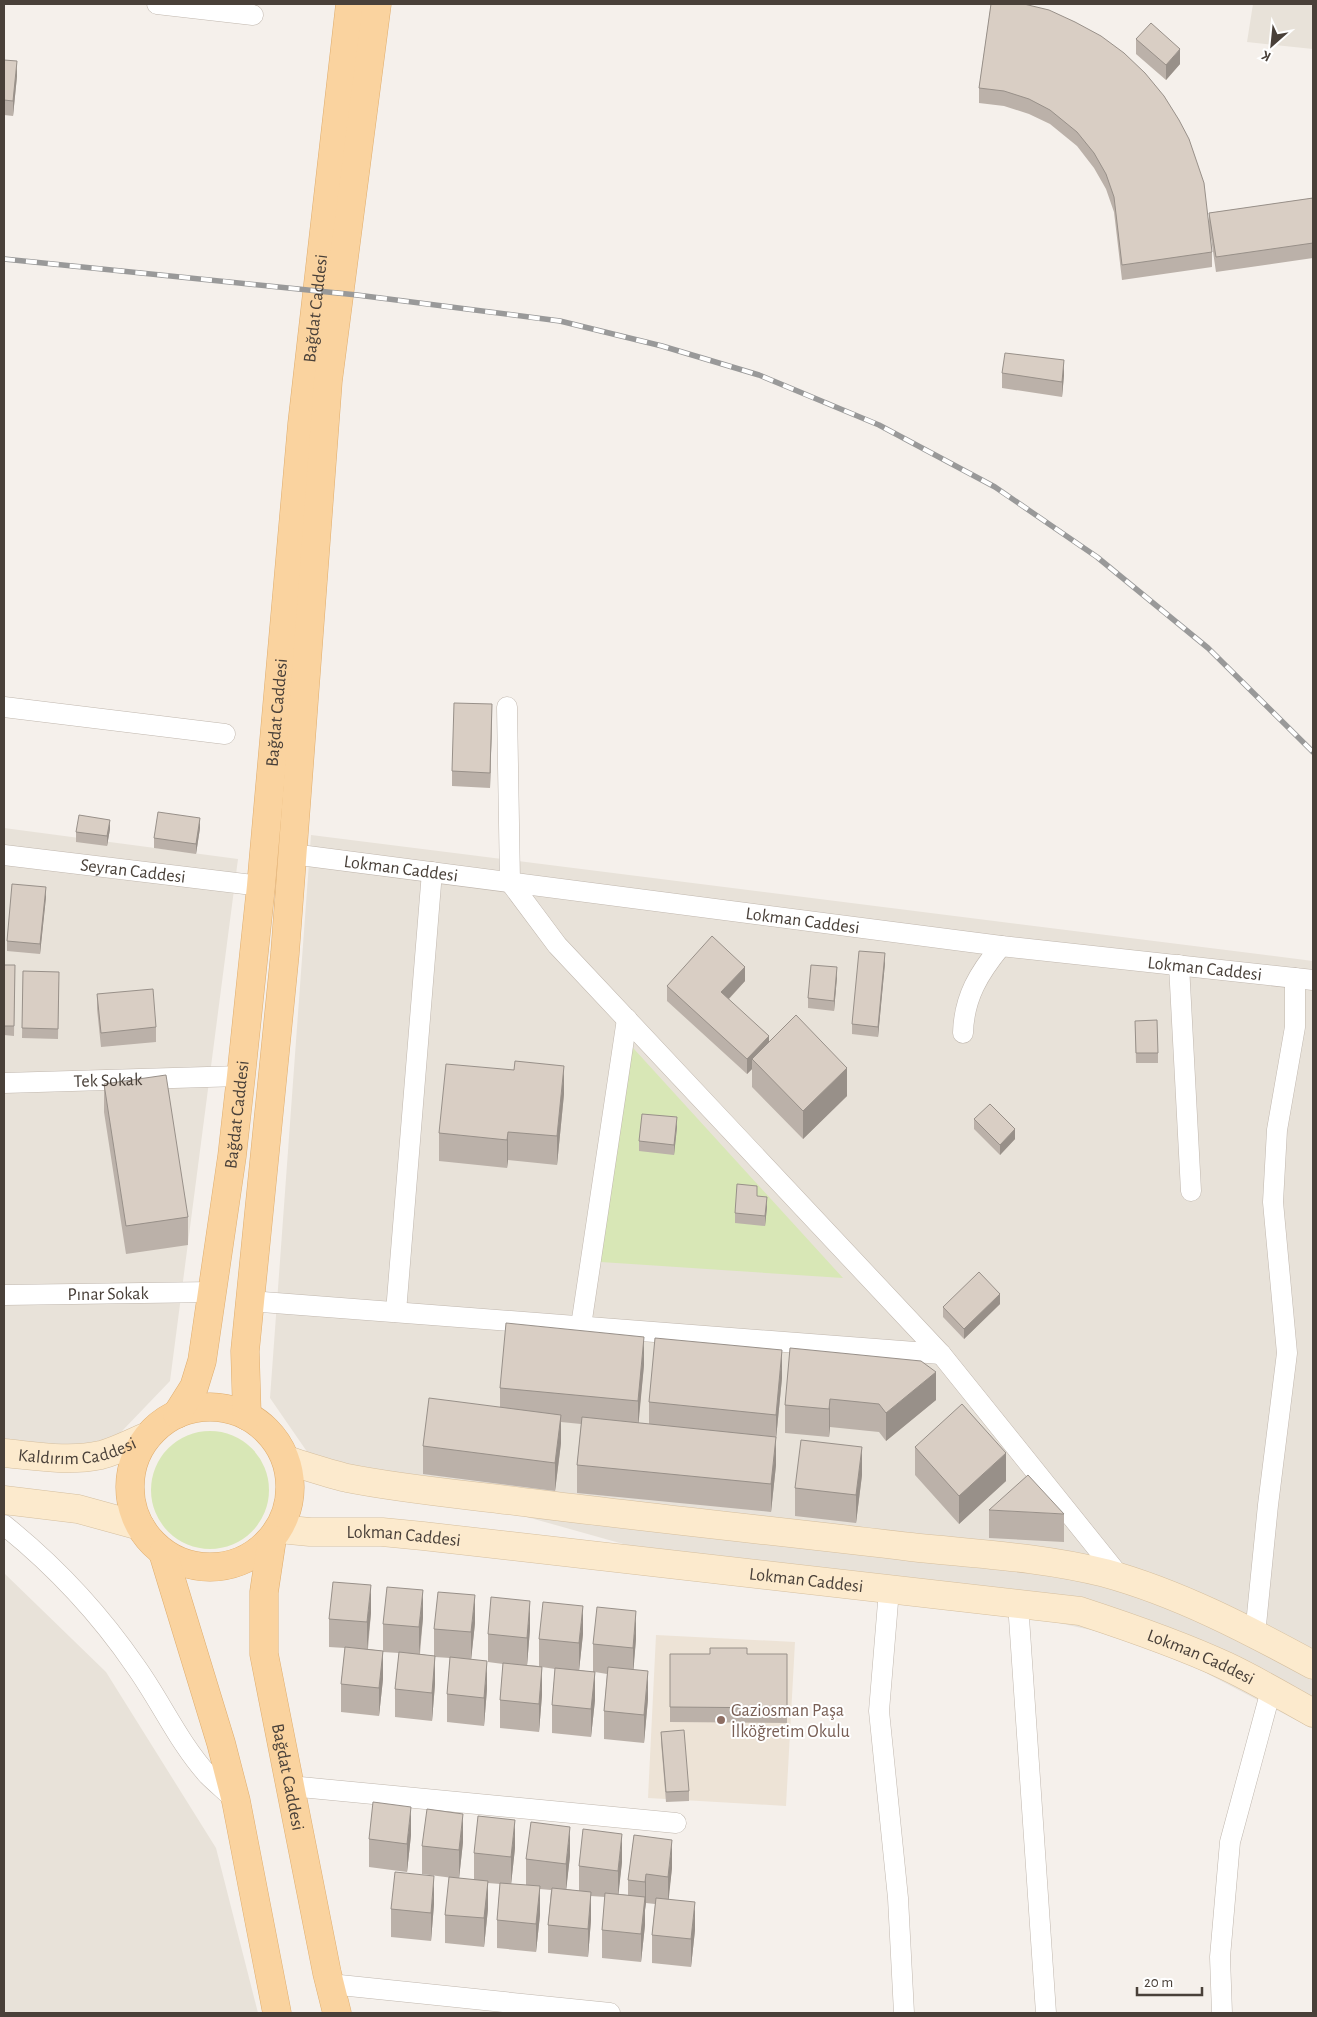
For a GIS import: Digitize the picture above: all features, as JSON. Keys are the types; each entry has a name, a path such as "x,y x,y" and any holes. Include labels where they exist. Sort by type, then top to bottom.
{"main road":[{"name":"Bağdat Caddesi","path":"177,1414 194,1387 202,1361 232,1156 261,886 302,424 350,4"},
{"name":"Bağdat Caddesi","path":"247,1416 245,1351 285,953 328,381 377,4"},
{"path":"200,1408 236,1412 247,1416 257,1422 274,1439 286,1460 289,1472 290,1495 288,1507 275,1534 264,1548 243,1561 220,1567 208,1568 185,1563 164,1553 154,1545 140,1526 132,1503 130,1480 136,1456 148,1436 157,1427 177,1414 200,1408"},
{"name":"Bağdat Caddesi","path":"275,1534 264,1592 264,1654 337,2013"},
{"path":"164,1553 216,1724 236,1801 277,2013"}],"street":[{"path":"157,4 253,15"},
{"path":"4,707 225,734"},
{"path":"507,707 510,882 557,945 941,1354 1121,1578"},
{"name":"Lokman Caddesi","path":"292,854 1001,946 1304,979"},
{"name":"Seyran Caddesi","path":"4,855 261,886"},
{"path":"396,1312 432,872"},
{"path":"963,1033 965,1007 974,983 1001,946"},
{"path":"1179,965 1191,1191"},
{"path":"1255,1635 1268,1506 1287,1353 1273,1202 1277,1130 1304,979"},
{"path":"581,1326 627,1019"},
{"name":"Tek Sokak","path":"4,1083 241,1076"},
{"name":"Pınar Sokak","path":"4,1294 212,1292"},
{"path":"249,1301 941,1354"},
{"name":"Kaldırım Caddesi","path":"4,1453 66,1458 87,1457 104,1454 148,1436"},
{"path":"286,1460 329,1473 372,1482 674,1520 1030,1558 1068,1565 1121,1578 1175,1597 1209,1611 1313,1665"},
{"path":"4,1500 78,1509 140,1526"},
{"path":"4,1525 60,1574 90,1606 137,1668 183,1740 208,1774 236,1801"},
{"name":"Lokman Caddesi","path":"275,1534 382,1532 1080,1611 1132,1628 1209,1659 1313,1713"},
{"path":"889,1590 880,1711 898,1898 904,2013"},
{"path":"1018,1603 1046,2013"},
{"path":"1222,2013 1220,1957 1230,1842 1271,1690"},
{"path":"290,1786 676,1823"},
{"path":"330,1984 610,2013"}],"shaded area":[{"path":"1253,4 1313,4 1313,49 1247,42"},
{"path":"4,828 238,859 170,1381 100,1454 4,1446"},
{"path":"311,835 1313,961 1313,1729 1187,1663 1128,1640 1054,1622 730,1574 310,1456 270,1398"},
{"path":"4,1573 106,1672 216,1848 258,2013 4,2013"},
{"name":"Gaziosman Paşa İlköğretim Okulu","path":"656,1635 795,1642 786,1806 648,1798"}],"green space":[{"path":"624,1038 843,1278 601,1262"},
{"path":"210,1431 233,1435 252,1448 265,1467 269,1490 265,1513 252,1532 233,1545 210,1549 187,1545 168,1532 155,1513 151,1490 155,1467 168,1448 187,1435"}],"building":[{"path":"991,4 1024,4 1049,10 1101,36 1124,53 1145,73 1164,96 1189,139 1204,183 1212,252 1122,265 1114,197 1106,174 1094,153 1077,132 1050,110 1029,99 1004,91 979,88"},
{"path":"1151,23 1180,49 1166,65 1136,39"},
{"path":"4,60 17,61 13,101 4,100"},
{"path":"1313,198 1313,243 1216,257 1209,213"},
{"path":"1005,353 1064,360 1062,382 1002,373"},
{"path":"454,703 492,704 490,773 452,771"},
{"path":"158,812 200,818 196,844 154,838"},
{"path":"79,815 110,820 107,836 76,832"},
{"path":"12,884 46,887 40,944 7,941"},
{"path":"712,936 745,967 721,992 769,1036 747,1059 667,986"},
{"path":"859,951 885,953 878,1027 852,1024"},
{"path":"4,965 15,965 14,1026 4,1026"},
{"path":"811,965 837,967 834,1001 808,998"},
{"path":"23,971 59,972 58,1029 22,1028"},
{"path":"153,989 156,1027 101,1033 97,994"},
{"path":"796,1015 847,1068 803,1111 752,1059"},
{"path":"1157,1020 1158,1053 1136,1053 1135,1021"},
{"path":"515,1061 564,1066 557,1136 508,1132 507,1140 439,1133 446,1064 514,1070"},
{"path":"166,1075 188,1217 126,1226 104,1084"},
{"path":"990,1104 1015,1129 1000,1145 974,1119"},
{"path":"642,1114 677,1117 674,1145 639,1141"},
{"path":"737,1184 757,1186 757,1196 767,1197 765,1216 735,1213"},
{"path":"979,1272 1000,1294 964,1329 943,1307"},
{"path":"506,1323 644,1337 638,1401 500,1388"},
{"path":"655,1338 782,1350 776,1415 649,1402"},
{"path":"790,1348 921,1361 936,1372 886,1413 879,1404 830,1399 829,1409 785,1405"},
{"path":"429,1398 561,1415 555,1463 423,1446"},
{"path":"962,1404 1006,1453 959,1496 915,1447"},
{"path":"582,1417 776,1437 771,1484 577,1465"},
{"path":"801,1440 862,1447 856,1495 795,1488"},
{"path":"1028,1475 1064,1514 989,1510"},
{"path":"333,1582 371,1585 367,1622 329,1619"},
{"path":"387,1587 423,1590 419,1627 383,1624"},
{"path":"438,1592 475,1595 471,1632 434,1629"},
{"path":"491,1597 530,1601 527,1638 488,1634"},
{"path":"543,1602 583,1606 579,1643 539,1639"},
{"path":"597,1607 636,1611 633,1648 593,1644"},
{"path":"345,1647 383,1651 379,1688 341,1684"},
{"path":"710,1648 747,1648 747,1654 787,1654 787,1708 670,1707 670,1654 710,1654"},
{"path":"399,1652 435,1656 432,1693 395,1689"},
{"path":"450,1657 487,1661 484,1698 447,1694"},
{"path":"503,1663 542,1667 539,1704 500,1700"},
{"path":"608,1667 648,1671 644,1715 604,1711"},
{"path":"555,1668 595,1672 591,1709 552,1705"},
{"path":"684,1730 689,1791 666,1792 661,1732"},
{"path":"373,1802 411,1807 407,1844 369,1839"},
{"path":"427,1809 463,1814 459,1850 422,1846"},
{"path":"478,1816 515,1820 511,1857 474,1853"},
{"path":"531,1822 570,1827 566,1864 526,1859"},
{"path":"583,1829 622,1834 618,1871 579,1866"},
{"path":"634,1835 672,1840 668,1877 646,1874 645,1882 628,1880"},
{"path":"395,1872 434,1876 431,1913 391,1909"},
{"path":"449,1877 488,1881 484,1918 445,1915"},
{"path":"500,1883 540,1886 536,1924 497,1920"},
{"path":"552,1888 591,1892 588,1929 548,1925"},
{"path":"605,1893 645,1897 641,1934 602,1930"},
{"path":"656,1898 695,1902 691,1939 652,1935"}],"railway":[{"path":"4,259 357,295 560,321 662,346 759,375 879,425 995,487 1097,557 1208,648 1313,752"}],"place":[{"name":"Gaziosman Paşa İlköğretim Okulu","path":"721,1720"}]}
